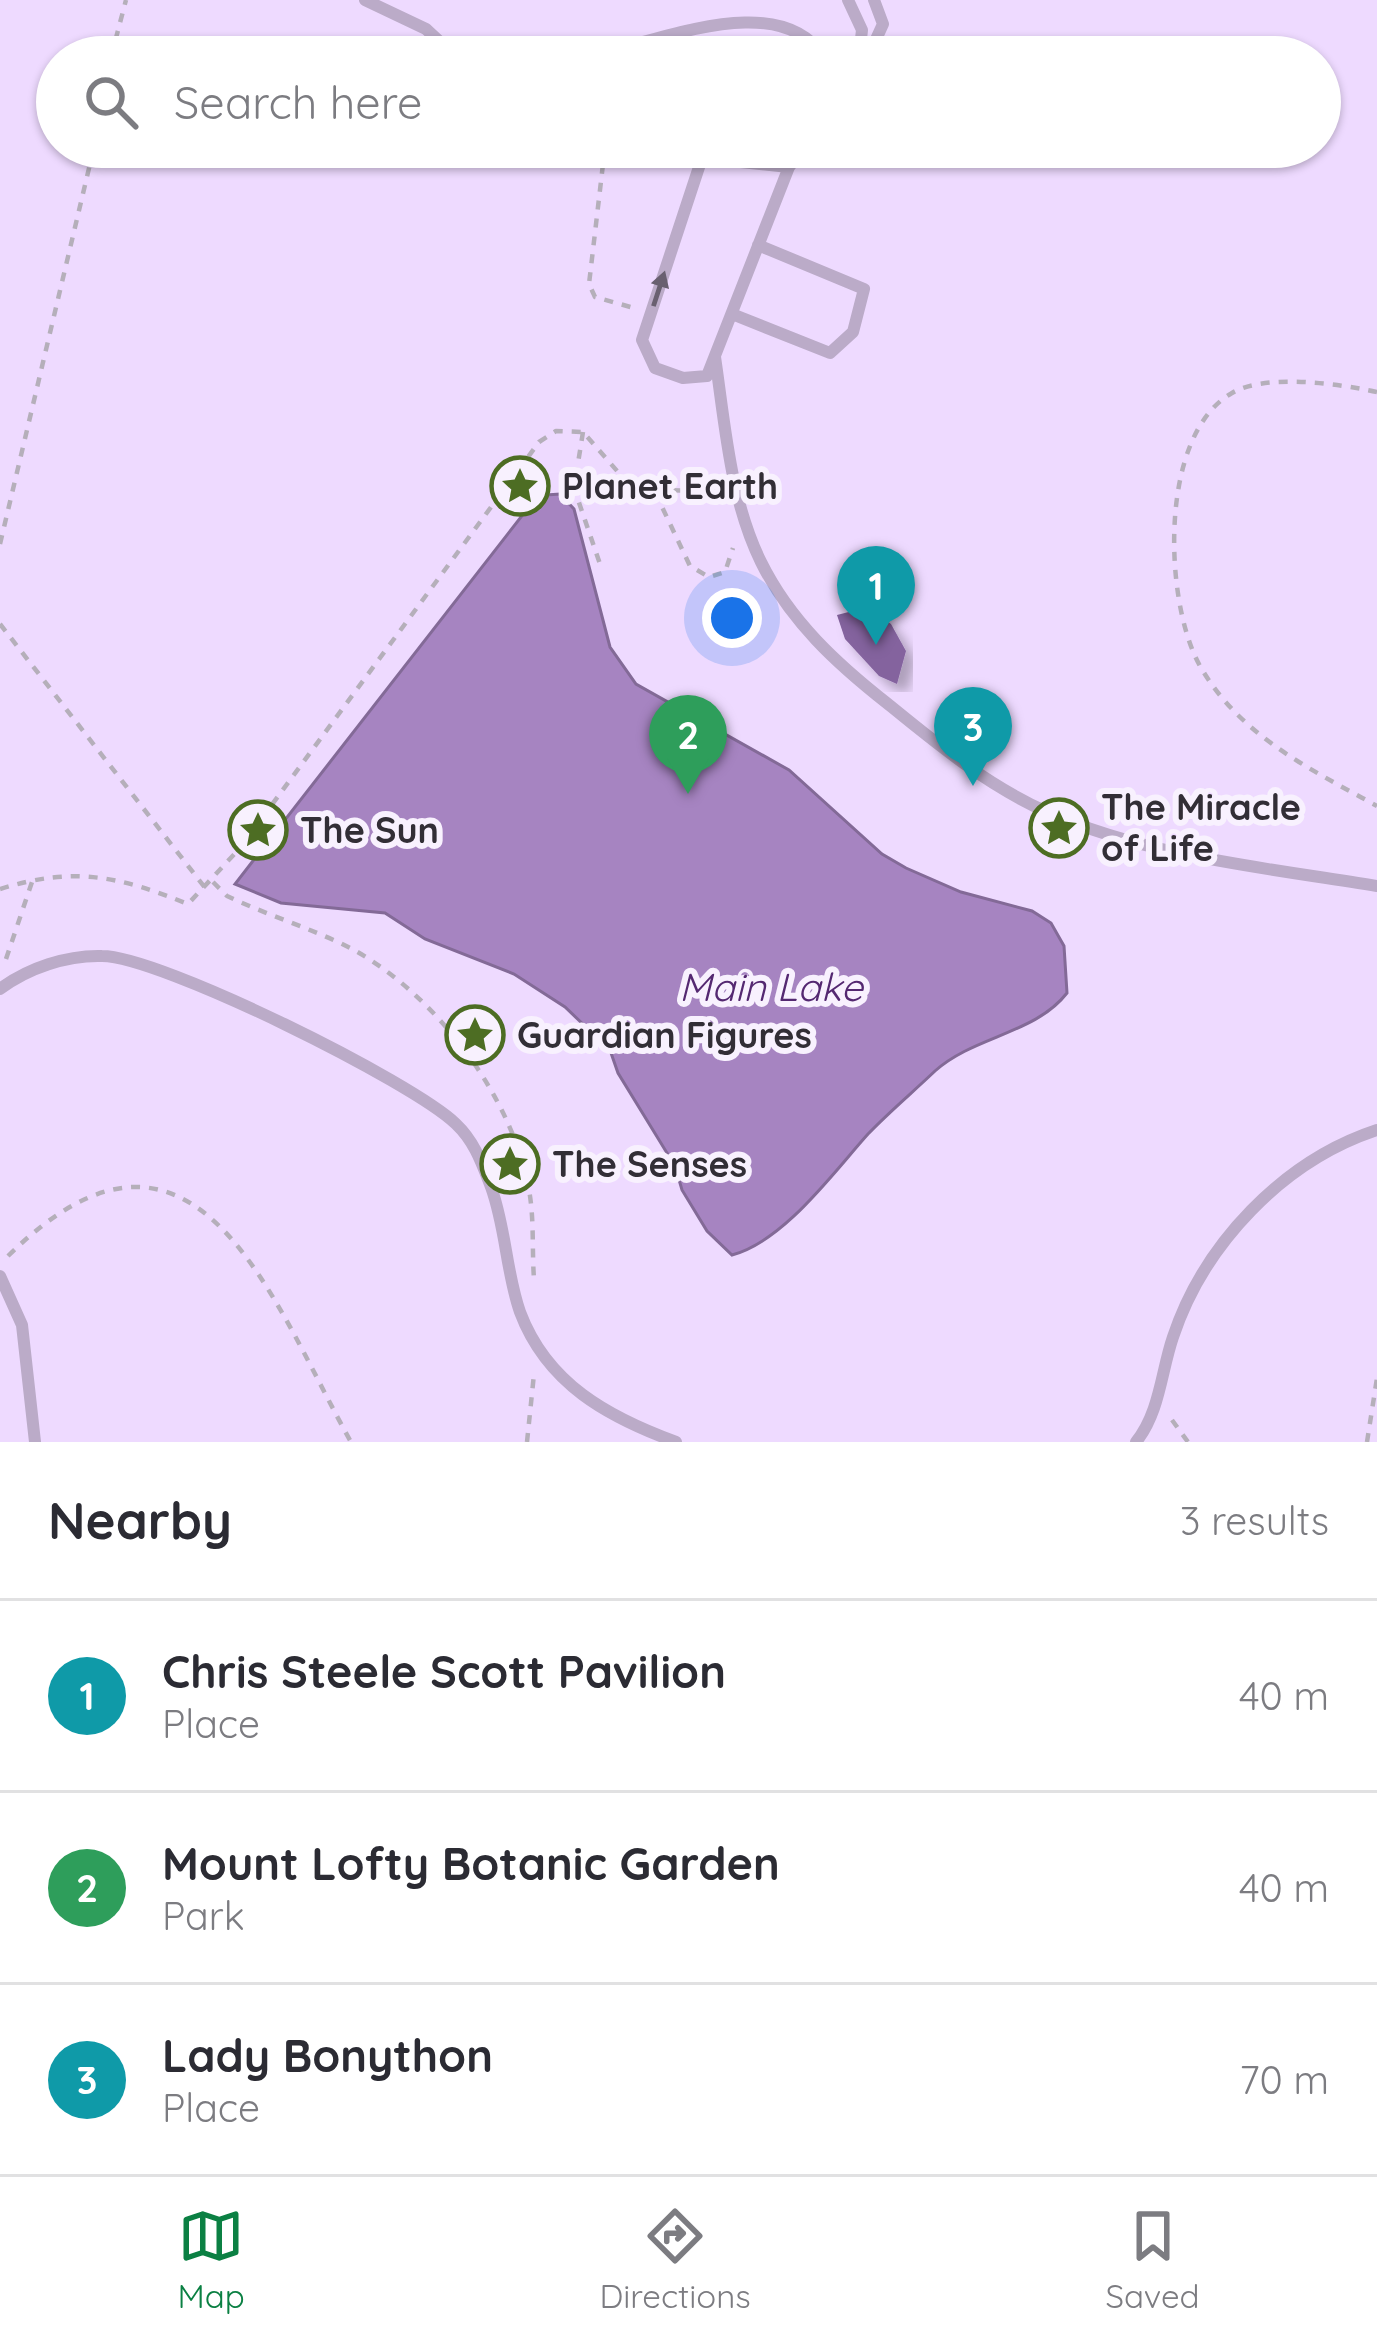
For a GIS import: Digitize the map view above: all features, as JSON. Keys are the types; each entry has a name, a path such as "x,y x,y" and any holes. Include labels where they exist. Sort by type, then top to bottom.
{"lane":[{"path":"365,0 434,36"},
{"path":"848,0 862,36"},
{"path":"874,0 883,24 876,36"},
{"path":"658,36 704,19 755,11 799,25 808,36"},
{"path":"698,168 642,340 655,368 683,378 707,376 789,168"},
{"path":"732,314 830,353 853,332 864,289 758,245"},
{"path":"715,357 737,488 762,563 831,659 956,758 1048,812 1165,849 1377,886"},
{"path":"0,989 17,976 62,960 106,956 164,972 321,1040 440,1112 477,1150 498,1208 520,1310 537,1346 588,1403 676,1442"},
{"path":"1136,1442 1157,1401 1165,1359 1188,1295 1224,1240 1288,1180 1377,1130"},
{"path":"0,1276 22,1325 35,1442"}],"path":[{"path":"117,36 126,0"},
{"path":"0,544 89,168"},
{"path":"603,168 589,284 595,297 652,311"},
{"path":"1377,392 1291,381 1232,393 1200,428 1174,517 1174,587 1200,666 1268,746 1377,806"},
{"path":"0,889 33,879 118,876 188,904 213,882 539,442 556,430 583,432 625,480 655,490 737,488"},
{"path":"583,432 574,488 601,568"},
{"path":"655,490 690,566 709,577 725,572 734,537"},
{"path":"0,623 206,889"},
{"path":"0,968 33,879"},
{"path":"213,882 227,896 353,950 403,982 463,1042 502,1117 530,1193 534,1280"},
{"path":"0,1264 66,1207 145,1185 178,1192 207,1213 250,1262 351,1442"},
{"path":"527,1442 537,1346"},
{"path":"1367,1442 1377,1378"}],"shaded area":[{"path":"0,0 1377,0 1377,1442 0,1442"}],"water":[{"name":"Main Lake","path":"560,494 574,509 610,647 636,684 789,770 882,854 961,892 1032,911 1051,923 1064,946 1067,993 1054,1007 935,1071 868,1134 789,1221 732,1255 707,1231 682,1190 675,1166 618,1073 610,1050 565,1007 514,974 425,939 385,913 281,903 235,884 528,508 546,495"}],"building":[{"path":"868,607 891,624 906,651 897,684 879,676 845,639 837,615"}],"place":[{"name":"Planet Earth","path":"520,486"},
{"name":"Chris Steele Scott Pavilion","path":"876,645"},
{"name":"Lady Bonython","path":"973,786"},
{"name":"Mount Lofty Botanic Garden","path":"688,794"},
{"name":"The Miracle of Life","path":"1059,828"},
{"name":"The Sun","path":"258,830"},
{"name":"Guardian Figures","path":"475,1035"},
{"name":"The Senses","path":"510,1164"}]}
